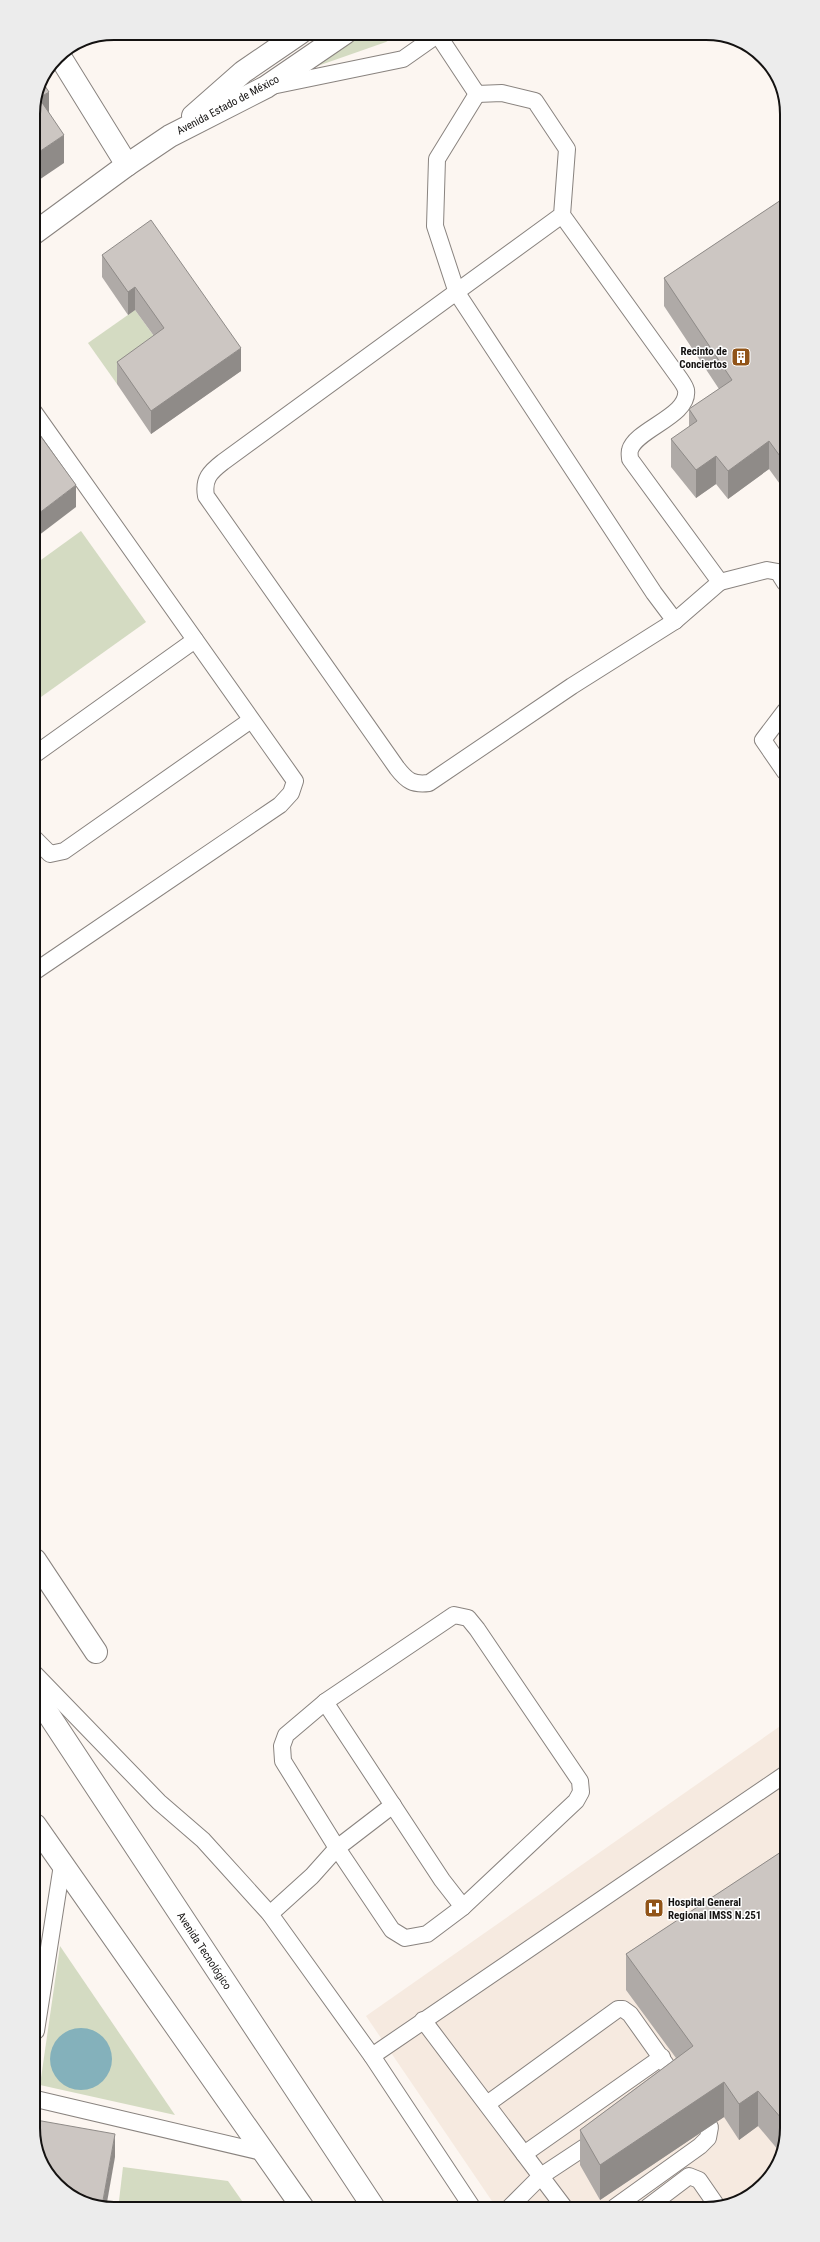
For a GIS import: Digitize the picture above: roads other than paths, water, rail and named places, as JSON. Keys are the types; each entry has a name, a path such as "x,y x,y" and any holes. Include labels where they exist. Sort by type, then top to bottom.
{"main road":[{"name":"Avenida Estado de México","path":"170,136 243,72 290,40"},
{"name":"Avenida Estado de México","path":"40,229 127,165 170,136 266,87 335,40"},
{"path":"63,61 127,165"},
{"path":"40,1568 96,1652"},
{"name":"Avenida Tecnológico","path":"40,1702 370,2202"},
{"path":"40,1832 299,2202"}],"lane":[{"path":"266,87 403,59 430,40"},
{"path":"443,40 477,94"},
{"path":"477,94 502,93 535,102 567,149 562,215 680,378 686,390 685,399 674,413 634,443 630,450 630,459 720,582"},
{"path":"477,94 437,159 435,226 457,293 654,594 675,621"},
{"path":"562,215 209,473 204,486 206,496 406,781 417,785 429,783 572,686 675,621 720,582 767,570 778,572 780,575"},
{"path":"40,420 295,782 288,797 280,805 40,968"},
{"path":"40,751 195,640"},
{"path":"780,718 763,740 780,765"},
{"path":"40,844 50,854 64,851 251,720"},
{"path":"454,1616 468,1618 580,1781 581,1792 570,1807 463,1907 427,1934 405,1938 392,1930 337,1848 283,1761 282,1746 286,1735 325,1702 454,1616"},
{"path":"40,1679 159,1802 203,1840 270,1914 372,2056 469,2202"},
{"path":"325,1702 442,1880 463,1907"},
{"path":"372,2056 780,1777"},
{"path":"270,1914 312,1876 337,1848 393,1805"},
{"path":"40,2005 62,1865"},
{"path":"487,2104 618,2009 623,2009 630,2014 662,2057 674,2086"},
{"path":"424,2020 560,2202"},
{"path":"524,2154 662,2057"},
{"path":"40,2100 266,2153"},
{"path":"622,2202 700,2146 708,2138 710,2127"},
{"path":"515,2202 541,2176 611,2130"},
{"path":"653,2202 689,2176 699,2180 714,2201"}],"water":[{"path":"81,2028 93,2030 103,2037 110,2047 112,2059 110,2071 103,2081 93,2088 81,2090 69,2088 59,2081 52,2071 50,2059 52,2047 59,2037 69,2030"}],"place":[{"name":"Recinto de Conciertos","path":"741,357"},
{"name":"Hospital General Regional IMSS N.251","path":"654,1908"}]}
